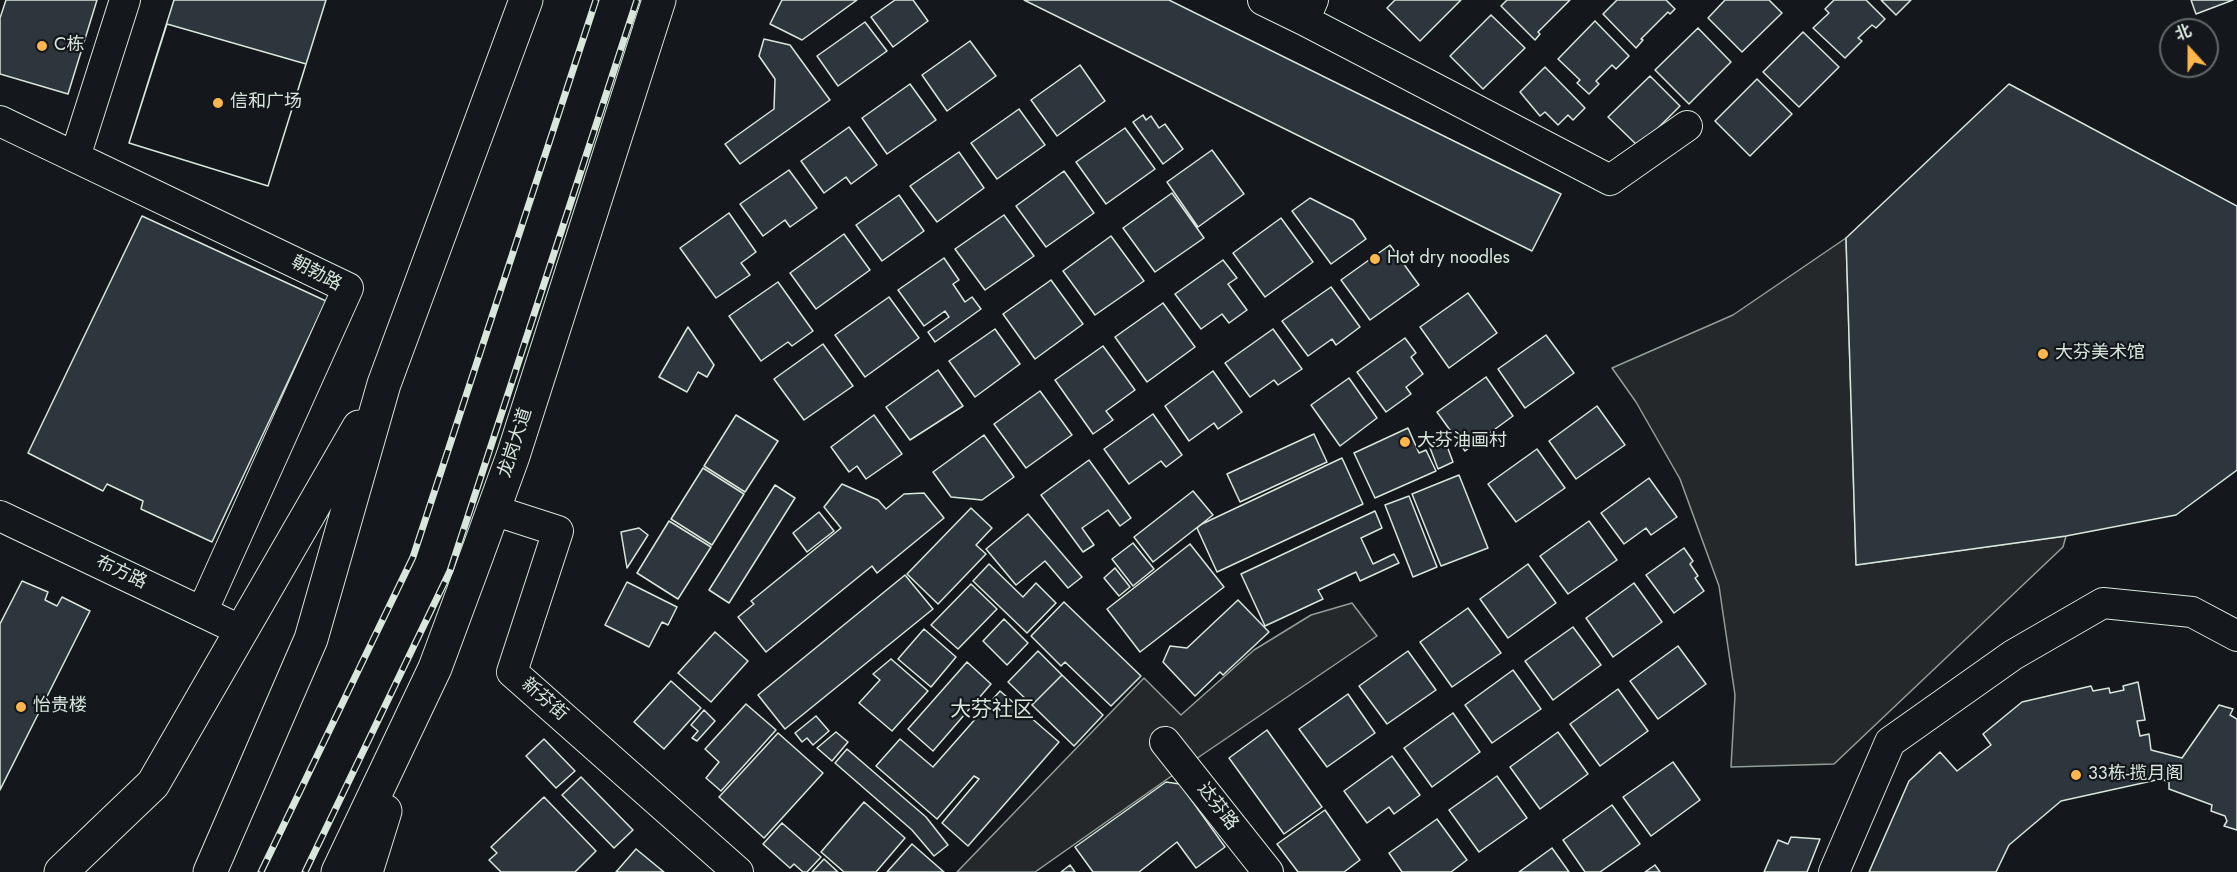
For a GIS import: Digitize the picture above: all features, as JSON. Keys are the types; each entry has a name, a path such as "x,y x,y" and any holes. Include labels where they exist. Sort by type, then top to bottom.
{"highway":[{"path":"210,872 311,639 384,384 525,0"},
{"name":"龙岗大道","path":"338,872 435,668 513,456 659,0"},
{"path":"61,872 153,784 384,384"},
{"path":"366,872 420,699"}],"street":[{"path":"75,157 124,0"},
{"path":"1263,0 1309,10 1610,180 1687,126"},
{"name":"朝勃路","path":"0,121 348,288 202,612"},
{"name":"新芬街","path":"493,510 558,531 512,672 738,872"},
{"name":"布方路","path":"0,516 242,631"},
{"path":"1834,872 1890,742 2023,649 2103,603 2192,612 2237,636"},
{"name":"达芬路","path":"1165,742 1268,872"}],"shaded area":[{"path":"1846,238 1856,565 2066,536 2063,547 1834,764 1731,767 1735,695 1719,586 1680,479 1636,402 1612,368 1733,315"},
{"path":"1352,603 1377,636 1035,872 957,872 1144,678 1181,715 1254,650 1311,615"}],"building":[{"name":"C栋","path":"6,0 97,0 68,94 0,74 0,18"},
{"name":"信和广场","path":"174,0 326,0 268,186 129,143"},
{"path":"782,0 857,0 802,40 770,24"},
{"path":"895,0 913,0 928,21 893,47 871,17"},
{"path":"1024,0 1169,0 1561,194 1532,251"},
{"path":"1395,0 1461,0 1420,41 1387,8"},
{"path":"1507,0 1570,0 1538,32 1540,34 1535,40 1501,6"},
{"path":"1617,0 1666,0 1675,9 1670,14 1668,12 1641,39 1643,40 1636,48 1603,14"},
{"path":"1725,0 1769,0 1782,13 1742,52 1708,18"},
{"path":"1834,0 1866,0 1885,19 1876,28 1872,25 1858,38 1862,41 1845,58 1813,28 1829,13 1825,9"},
{"path":"1881,0 1911,0 1896,15"},
{"path":"2191,0 2233,0 2196,14"},
{"path":"1491,15 1525,48 1483,89 1450,56"},
{"path":"1595,21 1629,56 1616,69 1612,65 1596,81 1599,84 1589,94 1577,83 1580,80 1558,59"},
{"path":"865,22 887,51 838,86 817,56"},
{"name":"信和广场","path":"167,24 306,64 268,186 129,143"},
{"path":"1698,28 1731,62 1689,104 1655,70"},
{"path":"1803,32 1839,67 1799,107 1763,72"},
{"path":"764,39 790,45 830,100 740,164 725,144 774,109 775,79 759,56"},
{"path":"970,41 996,76 947,111 922,75"},
{"path":"1080,65 1105,101 1057,136 1031,100"},
{"path":"1545,67 1585,108 1573,120 1568,115 1558,125 1545,112 1540,116 1520,92"},
{"path":"1650,76 1680,106 1639,147 1608,117"},
{"path":"1757,79 1792,114 1750,156 1715,121"},
{"path":"910,84 936,120 887,154 862,118"},
{"name":"大芬美术馆","path":"2009,84 2237,206 2237,470 2176,515 2066,536 1856,565 1846,238"},
{"path":"1019,109 1045,145 997,179 971,143"},
{"path":"1143,115 1146,120 1151,116 1159,128 1165,124 1183,149 1163,164 1133,122"},
{"path":"849,127 877,165 851,184 846,177 824,193 801,161"},
{"path":"1125,128 1155,169 1106,204 1076,162"},
{"path":"1212,150 1244,194 1198,227 1167,182"},
{"path":"959,152 984,188 937,222 910,186"},
{"path":"789,170 817,208 790,227 785,220 763,236 740,204"},
{"path":"1064,171 1094,213 1046,247 1016,206"},
{"path":"1172,193 1204,238 1155,272 1123,228"},
{"path":"899,195 924,231 882,261 856,225"},
{"path":"1310,198 1353,220 1366,239 1331,264 1292,211"},
{"path":"729,213 756,252 741,263 750,275 716,298 680,248"},
{"path":"1004,215 1034,256 985,290 955,249"},
{"path":"142,216 326,301 212,542 141,509 143,501 107,484 103,491 28,453"},
{"path":"1281,218 1313,262 1265,297 1233,253"},
{"path":"844,234 870,270 816,309 790,273"},
{"path":"1111,236 1144,281 1095,315 1063,271"},
{"path":"1390,245 1419,285 1370,320 1341,280"},
{"path":"944,258 959,280 953,284 965,302 972,297 981,309 935,342 928,332 949,317 945,311 924,326 898,290"},
{"path":"1223,260 1237,278 1228,284 1247,310 1229,323 1222,314 1201,329 1175,294"},
{"path":"1051,280 1083,324 1035,359 1003,314"},
{"path":"778,282 813,331 792,346 788,342 761,361 729,316"},
{"path":"1331,287 1360,327 1336,345 1332,339 1308,356 1282,321"},
{"path":"1468,293 1497,333 1449,368 1420,327"},
{"path":"889,297 919,338 865,377 835,335"},
{"path":"1163,303 1195,347 1147,382 1115,337"},
{"path":"688,327 714,365 707,377 698,372 687,392 659,377"},
{"path":"995,329 1020,364 975,397 949,361"},
{"path":"1273,329 1302,369 1278,385 1274,380 1250,397 1225,363"},
{"path":"1546,335 1574,373 1525,408 1498,369"},
{"path":"1405,338 1416,353 1411,357 1423,374 1406,387 1411,394 1386,412 1357,372"},
{"path":"823,344 853,386 804,420 774,379"},
{"path":"1103,346 1135,390 1106,411 1113,420 1093,434 1055,380"},
{"path":"938,370 963,406 910,440 886,407"},
{"path":"1213,371 1242,412 1218,429 1214,423 1189,441 1165,406"},
{"path":"1486,377 1513,416 1465,451 1437,412"},
{"path":"1349,378 1377,418 1340,446 1311,405"},
{"path":"1040,391 1072,435 1026,468 994,424"},
{"path":"1597,406 1625,445 1576,479 1549,441"},
{"path":"1153,414 1182,455 1166,467 1161,461 1129,484 1104,449"},
{"path":"736,415 778,441 745,492 704,466"},
{"path":"874,415 902,454 866,479 857,466 849,472 831,447"},
{"path":"1408,428 1419,453 1426,450 1436,471 1375,498 1354,453"},
{"path":"1314,434 1327,462 1240,502 1227,474"},
{"path":"984,435 1014,477 982,500 951,497 933,472"},
{"path":"1444,438 1453,462 1438,469 1429,445"},
{"path":"1537,449 1565,488 1516,522 1488,484"},
{"path":"1342,458 1363,504 1217,572 1197,528"},
{"path":"1089,460 1131,518 1120,526 1108,510 1082,528 1094,545 1083,552 1041,495"},
{"path":"703,468 744,494 712,545 671,519"},
{"path":"1459,475 1488,548 1441,566 1412,494"},
{"path":"1649,478 1677,517 1651,535 1646,528 1624,544 1601,513"},
{"path":"842,484 878,500 886,509 904,494 924,493 944,518 877,573 872,566 766,652 738,617 754,604 751,601 841,528 824,507"},
{"path":"775,485 795,498 729,603 709,590"},
{"path":"1193,491 1213,515 1153,562 1134,537"},
{"path":"1409,496 1437,567 1413,577 1385,505"},
{"path":"971,508 992,528 976,545 986,554 938,604 907,574"},
{"path":"1375,511 1382,528 1361,538 1373,564 1394,554 1399,563 1360,581 1356,572 1318,590 1323,599 1265,626 1241,574"},
{"path":"819,512 834,531 807,552 793,533"},
{"path":"1028,514 1082,577 1068,588 1045,561 1016,585 986,549"},
{"path":"669,521 711,547 678,599 637,573"},
{"path":"1589,521 1617,560 1568,594 1540,556"},
{"path":"639,528 648,535 627,568 621,532"},
{"path":"1133,543 1154,569 1133,586 1112,559"},
{"path":"1190,544 1224,587 1140,652 1107,609"},
{"path":"1684,548 1693,561 1690,564 1698,576 1695,578 1704,591 1674,613 1646,575"},
{"path":"989,564 1023,597 1036,583 1056,603 1027,633 973,581"},
{"path":"1528,564 1556,603 1508,638 1480,599"},
{"path":"1115,568 1130,587 1119,596 1104,578"},
{"path":"905,575 933,609 785,729 758,695"},
{"name":"怡贵楼","path":"22,581 48,592 45,600 57,606 62,597 90,611 0,790 0,624"},
{"path":"627,582 677,607 668,625 662,622 649,647 605,625"},
{"path":"1634,583 1662,622 1613,657 1586,618"},
{"path":"971,584 997,609 958,649 931,625"},
{"path":"1238,600 1269,632 1223,675 1220,672 1195,696 1163,662 1170,646 1187,648"},
{"path":"1064,602 1141,676 1111,706 1065,662 1061,666 1031,636"},
{"path":"1468,608 1501,653 1452,687 1420,642"},
{"path":"1004,619 1028,643 1007,665 983,641"},
{"path":"1573,627 1601,665 1553,700 1525,661"},
{"path":"924,629 956,657 931,687 898,659"},
{"path":"715,632 748,661 711,702 678,673"},
{"path":"1678,646 1706,684 1658,719 1630,681"},
{"path":"1038,651 1062,675 1032,705 1008,682"},
{"path":"1408,651 1436,690 1387,724 1359,686"},
{"path":"891,659 928,691 892,731 859,703 880,680 873,674"},
{"path":"967,662 991,684 933,751 908,729"},
{"path":"1513,670 1541,709 1492,743 1465,705"},
{"path":"1062,675 1103,715 1074,746 1032,705"},
{"path":"671,681 701,708 664,749 634,722"},
{"name":"33栋-揽月阁","path":"2138,682 2145,720 2137,721 2140,736 2149,734 2151,750 2182,758 2219,705 2233,709 2230,715 2237,719 2237,830 2224,826 2227,821 2225,816 2211,811 2212,805 2169,789 2169,782 2161,779 2061,801 2009,845 1996,872 1869,872 1909,781 1940,752 1957,771 1991,745 1983,734 2022,702 2091,686 2093,691 2109,688 2110,693 2124,690 2123,686"},
{"path":"1618,689 1648,731 1600,766 1570,724"},
{"path":"1000,691 1059,742 968,846 942,823 979,779 974,776 937,819 876,766 900,739 933,767"},
{"path":"1348,694 1375,733 1327,767 1299,729"},
{"path":"746,704 776,730 721,791 706,778 719,762 705,749"},
{"path":"704,710 715,721 697,741 692,738 698,731 691,725"},
{"path":"1453,713 1480,752 1432,787 1404,748"},
{"path":"816,716 829,731 813,745 807,738 802,742 795,733"},
{"path":"1267,730 1322,807 1284,834 1229,758"},
{"path":"836,732 848,742 832,761 817,748"},
{"path":"1558,732 1588,774 1540,809 1510,767"},
{"path":"778,733 823,773 764,838 719,797"},
{"path":"544,739 575,771 556,788 526,756"},
{"path":"847,749 926,817 948,845 934,856 912,830 835,763"},
{"path":"1392,756 1420,795 1394,814 1389,807 1367,823 1344,791"},
{"path":"1673,762 1700,800 1651,836 1623,797"},
{"path":"1497,776 1527,818 1479,852 1449,810"},
{"path":"581,777 633,830 614,848 562,795"},
{"path":"1166,782 1180,784 1225,847 1196,868 1177,842 1139,872 1093,872 1075,847"},
{"path":"544,797 596,851 575,872 501,872 489,860 497,853 491,847"},
{"path":"864,802 905,838 876,872 844,872 821,852"},
{"path":"1612,805 1640,844 1600,872 1585,872 1563,840"},
{"path":"1325,810 1360,860 1344,872 1298,872 1277,844"},
{"path":"1437,819 1467,860 1451,872 1402,872 1389,853"},
{"path":"782,823 821,857 807,872 803,872 794,864 790,868 763,844"},
{"path":"1791,837 1820,839 1807,872 1764,872 1778,840 1788,844"},
{"path":"912,844 944,872 887,872"},
{"path":"1552,848 1569,872 1519,872"},
{"path":"636,849 664,872 616,872"},
{"path":"824,859 838,872 812,872"},
{"path":"1070,865 1075,872 1061,872"},
{"path":"1655,865 1660,872 1645,872"}],"railway":[{"path":"261,872 413,557 596,0"},
{"path":"305,872 450,571 637,0"}],"place":[{"name":"C栋","path":"42,46"},
{"name":"信和广场","path":"218,103"},
{"name":"Hot dry noodles","path":"1375,259"},
{"name":"大芬美术馆","path":"2043,354"},
{"name":"大芬油画村","path":"1405,442"},
{"name":"怡贵楼","path":"21,707"},
{"name":"33栋-揽月阁","path":"2076,775"}],"district":[{"name":"大芬社区","path":"992,711"}]}
